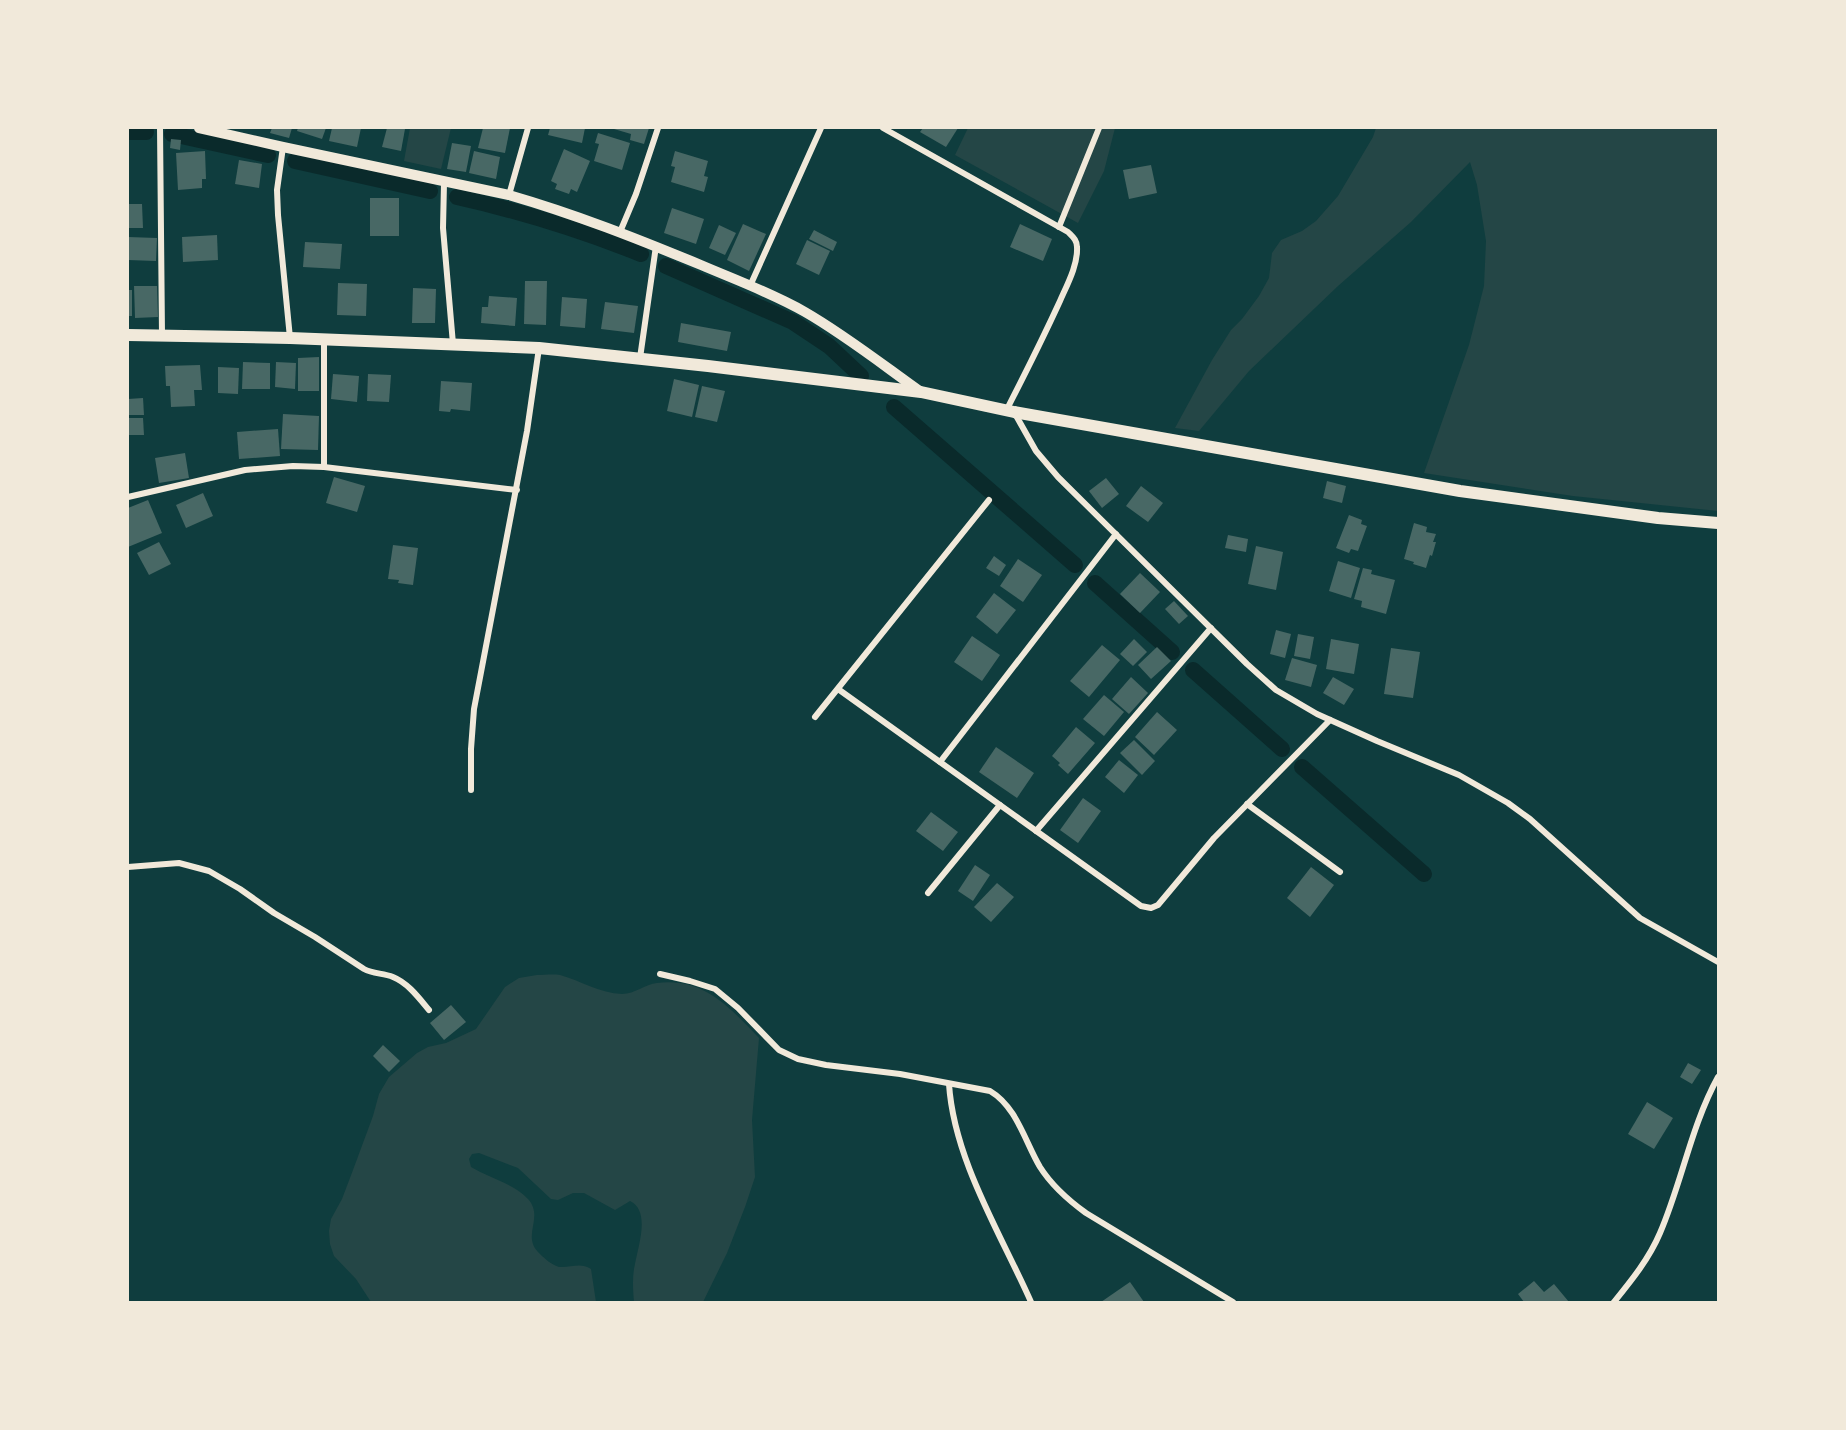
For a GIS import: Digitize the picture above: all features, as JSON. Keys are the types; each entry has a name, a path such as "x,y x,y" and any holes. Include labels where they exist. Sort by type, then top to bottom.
{"main road":[{"path":"128,335 290,338 539,348 921,392 1010,411 1460,491 1658,518 1719,523"}],"street":[{"path":"160,128 162,336"},
{"path":"199,128 444,183 509,195 620,232 782,300 821,322 921,392"},
{"path":"509,195 528,128"},
{"path":"620,232 636,194 658,128"},
{"path":"750,286 821,128"},
{"path":"883,128 1068,232 1075,239 1076,260 1010,411 1036,451 1058,477 1246,664 1276,690 1330,720 1428,761 1484,788 1530,819 1640,918 1719,962"},
{"path":"1059,227 1099,128"},
{"path":"283,147 278,190 278,215 290,338"},
{"path":"444,183 443,228 453,344"},
{"path":"640,359 656,246"},
{"path":"324,340 324,467"},
{"path":"471,790 474,709 517,490 539,348"},
{"path":"128,497 245,470 293,466 324,467 517,490"},
{"path":"815,717 988,500"},
{"path":"940,762 1116,534"},
{"path":"1036,831 1211,628"},
{"path":"838,689 1141,906 1151,908 1158,905 1214,838 1330,720"},
{"path":"1247,804 1340,872"},
{"path":"928,893 1000,805"},
{"path":"128,867 179,863 209,871 364,969 373,974 393,977 401,982 413,991 429,1010"},
{"path":"660,974 715,989 738,1008 779,1050 798,1059 826,1065 900,1074 990,1091 1000,1097 1009,1107 1040,1166 1052,1184 1067,1199 1086,1213 1233,1302"},
{"path":"1614,1302 1646,1260 1660,1235 1701,1113 1719,1077"},
{"path":"949,1084 952,1115 964,1152 983,1201 1031,1302"}],"shaded area":[{"path":"410,128 451,128 441,169 404,161"},
{"path":"968,128 1115,128 1104,171 1078,223 955,155"},
{"path":"1376,128 1718,128 1718,511 1573,496 1424,473 1469,345 1484,286 1486,241 1477,185 1470,162 1411,222 1338,286 1249,371 1199,431 1175,428 1212,360 1231,330 1259,296 1269,278 1272,253 1281,240 1302,231 1316,221 1338,196"},
{"path":"560,975 598,989 622,994 657,983 674,982 689,985 715,997 759,1038 752,1120 755,1177 727,1253 703,1302 634,1302 633,1273 642,1221 636,1206 630,1201 615,1210 584,1193 573,1193 558,1200 551,1199 518,1168 479,1153 472,1154 469,1159 471,1167 522,1193 533,1206 532,1240 540,1254 559,1267 579,1266 591,1269 596,1302 371,1302 356,1279 334,1256 329,1231 331,1219 342,1199 379,1094 389,1077 417,1053 476,1029 505,987 519,978"}],"building":[{"path":"272,128 292,128 289,138 270,133"},
{"path":"298,128 326,128 322,139 297,131"},
{"path":"332,128 361,128 357,147 329,141"},
{"path":"387,128 405,129 401,151 382,147"},
{"path":"483,128 510,128 505,153 478,148"},
{"path":"550,128 585,128 582,143 548,135"},
{"path":"615,128 649,128 644,144 630,140 631,134"},
{"path":"923,128 958,128 946,147 920,132"},
{"path":"598,133 630,143 622,170 594,161 599,144 595,143"},
{"path":"171,139 181,140 180,150 170,148"},
{"path":"452,143 471,146 466,172 447,169"},
{"path":"564,149 590,161 577,192 571,189 569,194 555,189 557,184 551,181"},
{"path":"205,151 206,179 202,179 202,188 178,190 176,153"},
{"path":"474,151 500,157 496,179 469,173"},
{"path":"675,151 708,161 704,176 708,177 704,192 671,182 675,167 671,166"},
{"path":"239,160 262,164 259,188 235,184"},
{"path":"1151,165 1157,193 1129,199 1123,170"},
{"path":"370,198 399,198 399,236 370,236"},
{"path":"128,204 142,204 143,228 128,228"},
{"path":"672,208 704,219 696,244 664,233"},
{"path":"743,224 766,234 749,271 727,260"},
{"path":"1020,224 1052,239 1043,261 1010,247"},
{"path":"719,225 736,233 725,255 709,248"},
{"path":"814,230 837,242 833,251 809,239"},
{"path":"217,235 218,260 183,262 182,237"},
{"path":"128,237 157,238 156,261 128,260"},
{"path":"807,240 830,251 819,275 796,264"},
{"path":"305,242 342,244 340,269 303,267"},
{"path":"525,281 547,281 546,325 524,324"},
{"path":"338,283 367,284 366,316 337,315"},
{"path":"134,286 157,286 158,317 135,318"},
{"path":"413,288 436,289 435,323 412,323"},
{"path":"128,290 132,290 132,316 128,316"},
{"path":"489,296 517,298 515,326 481,323 482,307 488,307"},
{"path":"562,297 587,299 585,328 560,326"},
{"path":"605,302 638,306 634,333 601,329"},
{"path":"681,323 731,332 727,351 678,342"},
{"path":"319,357 319,391 298,391 298,358"},
{"path":"243,362 270,363 270,389 242,389"},
{"path":"276,362 296,363 295,389 275,387"},
{"path":"200,365 202,390 194,390 195,406 171,407 170,386 166,386 165,366"},
{"path":"218,367 239,368 238,394 218,393"},
{"path":"333,374 359,376 357,402 331,399"},
{"path":"368,374 391,375 389,402 367,401"},
{"path":"674,379 699,385 692,417 667,411"},
{"path":"441,381 472,383 470,411 451,409 450,412 439,411"},
{"path":"702,386 725,391 717,422 695,417"},
{"path":"143,398 144,415 128,415 128,399"},
{"path":"283,414 319,416 318,450 281,449"},
{"path":"128,418 143,418 144,435 128,435"},
{"path":"278,429 280,456 239,459 237,432"},
{"path":"185,453 189,478 159,483 155,458"},
{"path":"334,477 365,486 357,512 326,503"},
{"path":"1106,478 1119,494 1102,508 1089,491"},
{"path":"1327,481 1346,486 1342,503 1323,498"},
{"path":"1141,486 1163,503 1148,522 1126,506"},
{"path":"203,493 213,516 186,528 176,505"},
{"path":"148,500 162,533 128,547 128,508"},
{"path":"1349,515 1362,520 1361,524 1367,526 1358,551 1351,549 1349,553 1336,548"},
{"path":"1414,523 1427,527 1426,532 1436,534 1432,556 1430,555 1426,568 1404,559"},
{"path":"1228,535 1248,539 1246,552 1225,548"},
{"path":"159,542 171,564 149,575 137,553"},
{"path":"393,545 418,548 413,585 388,579"},
{"path":"1256,546 1283,552 1276,590 1248,584"},
{"path":"994,556 1006,565 999,576 986,568"},
{"path":"1018,559 1042,575 1023,602 1000,586"},
{"path":"1338,561 1360,568 1351,598 1329,591"},
{"path":"1363,568 1372,570 1371,574 1395,580 1386,614 1361,607 1362,601 1354,599"},
{"path":"1140,573 1160,592 1140,613 1120,594"},
{"path":"994,593 1016,610 997,634 976,617"},
{"path":"1174,601 1188,616 1179,624 1165,609"},
{"path":"1276,630 1291,634 1285,658 1270,654"},
{"path":"1298,634 1314,637 1310,659 1294,656"},
{"path":"972,636 1000,655 982,681 954,662"},
{"path":"1134,639 1147,652 1133,666 1120,654"},
{"path":"1331,639 1359,644 1354,674 1326,669"},
{"path":"1102,645 1120,660 1089,697 1070,681"},
{"path":"1157,647 1171,661 1151,679 1138,665"},
{"path":"1391,648 1420,652 1413,698 1384,694"},
{"path":"1292,658 1317,665 1311,687 1285,680"},
{"path":"1131,677 1148,693 1129,714 1112,699"},
{"path":"1333,677 1354,689 1344,705 1323,693"},
{"path":"1104,695 1124,712 1104,736 1083,719"},
{"path":"1157,712 1177,730 1154,755 1135,737"},
{"path":"1076,727 1095,743 1068,774 1052,756"},
{"path":"1134,740 1155,761 1142,775 1120,753"},
{"path":"996,747 1034,773 1017,798 979,772"},
{"path":"1119,760 1138,775 1124,793 1105,777"},
{"path":"1083,798 1101,811 1078,843 1060,830"},
{"path":"931,812 958,832 943,851 916,831"},
{"path":"975,865 990,875 973,901 958,891"},
{"path":"1311,867 1334,885 1310,917 1287,898"},
{"path":"997,883 1014,897 991,922 974,907"},
{"path":"451,1005 466,1022 444,1040 430,1023"},
{"path":"383,1045 400,1061 389,1072 373,1056"},
{"path":"1688,1063 1701,1070 1692,1084 1680,1077"},
{"path":"1647,1102 1673,1118 1654,1149 1628,1134"},
{"path":"1534,1281 1544,1292 1554,1284 1569,1302 1524,1302 1518,1294"},
{"path":"1130,1282 1144,1302 1101,1302"}],"waterway":[{"path":"128,132 146,132"},
{"path":"172,134 268,155"},
{"path":"295,161 430,191"},
{"path":"457,197 550,222 641,254"},
{"path":"666,266 793,322 829,346 861,376"},
{"path":"894,407 1075,565"},
{"path":"1095,583 1172,652"},
{"path":"1193,670 1282,749"},
{"path":"1302,767 1424,874"}]}
